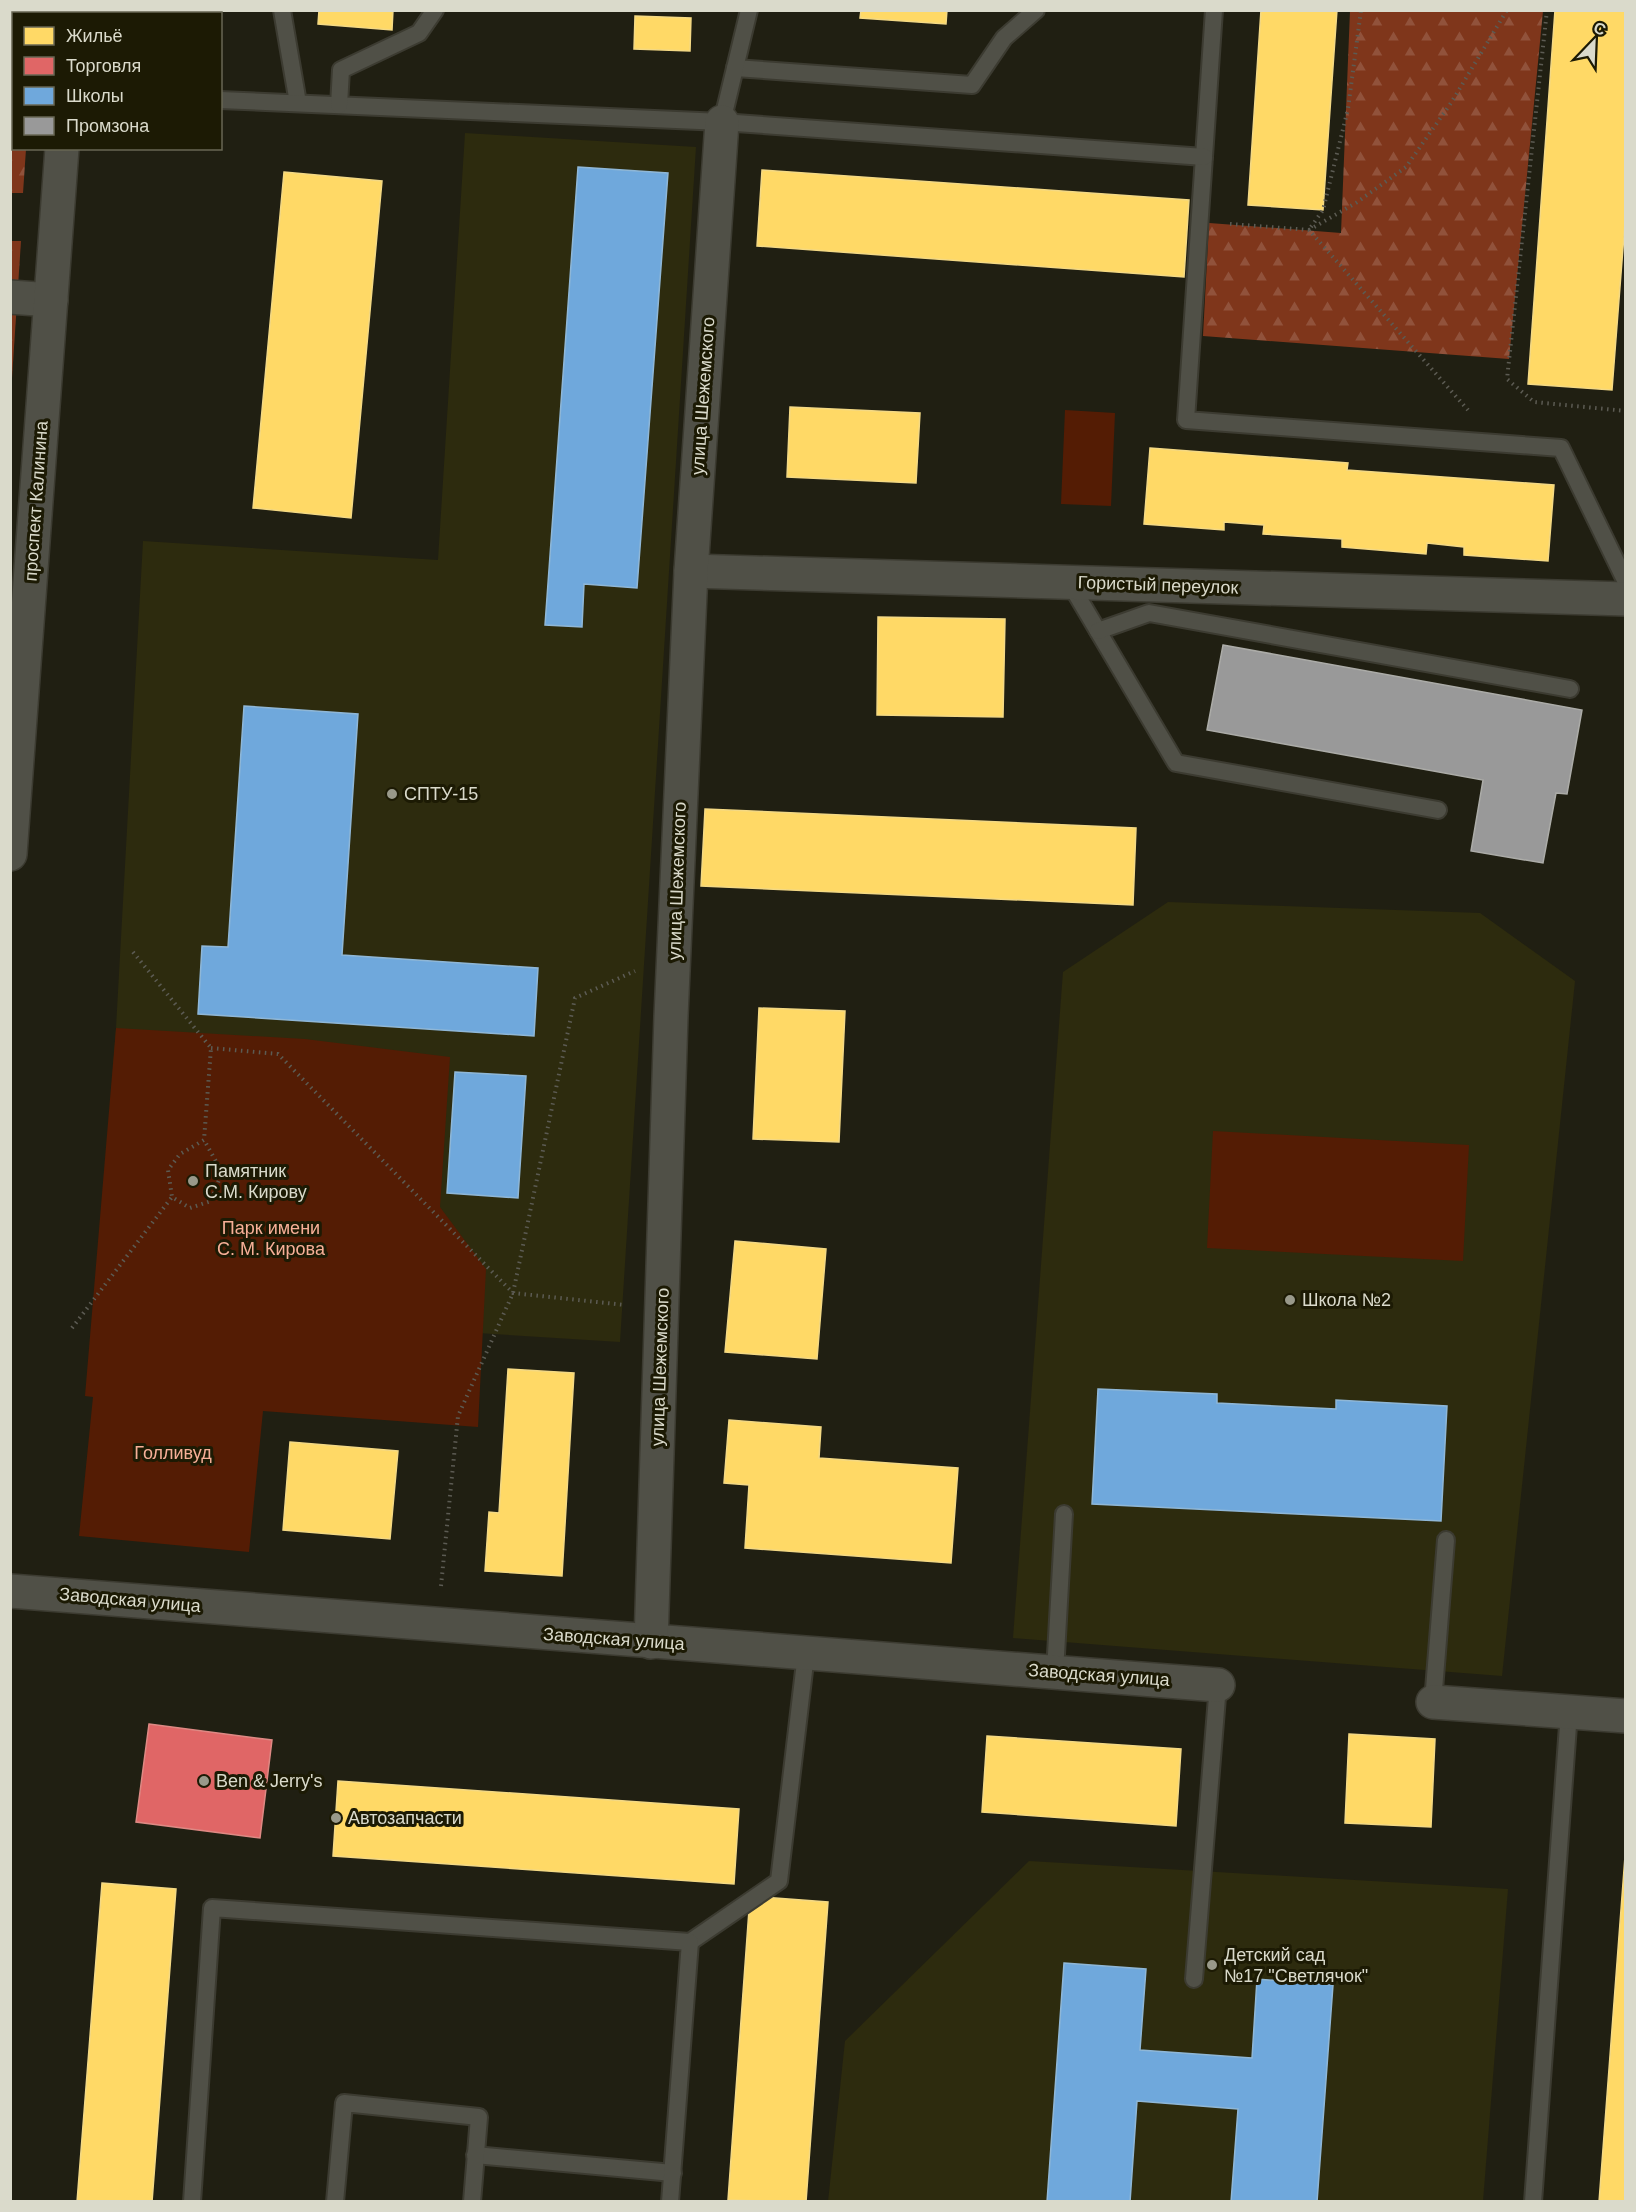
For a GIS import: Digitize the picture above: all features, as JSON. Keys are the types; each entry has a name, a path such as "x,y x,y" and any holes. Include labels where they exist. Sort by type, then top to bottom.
{"street":[{"name":"улица Шежемского","path":"651,1642 674,953 691,571 722,122"},
{"name":"проспект Калинина","path":"10,854 62,150"},
{"path":"10,297 51,300"},
{"name":"Гористый переулок","path":"691,571 1626,598"},
{"name":"Заводская улица","path":"10,1591 1218,1684"},
{"path":"1433,1702 1626,1716"}],"lane":[{"path":"282,10 298,103"},
{"path":"339,105 341,70 419,33 435,10"},
{"path":"735,68 972,85 1004,38 1036,10"},
{"path":"1214,10 1186,420 1561,448 1626,582"},
{"path":"722,122 746,14"},
{"path":"222,100 722,122 1204,157"},
{"path":"1069,582 1176,763 1438,810"},
{"path":"1098,632 1149,613 1570,689"},
{"path":"1055,1672 1064,1514"},
{"path":"1433,1702 1446,1540"},
{"path":"192,2202 212,1908 690,1942 779,1881 806,1653"},
{"path":"1194,1979 1218,1684"},
{"path":"1533,2202 1569,1712"},
{"path":"670,2202 690,1942"},
{"path":"335,2202 344,2103 479,2117 472,2202"},
{"path":"475,2155 673,2173"}],"path":[{"path":"1309,230 1323,210 1348,109 1361,10"},
{"path":"1199,222 1309,230 1356,203 1406,166 1451,103 1507,10"},
{"path":"1547,10 1507,379 1534,402 1626,411"},
{"path":"1309,230 1497,443"},
{"path":"133,952 211,1048 204,1140 222,1172 211,1201 190,1208 172,1197"},
{"path":"437,1625 458,1416 513,1293 575,998 674,953"},
{"path":"211,1048 278,1054 513,1293 662,1309"},
{"path":"72,1328 172,1197 168,1170 180,1154 204,1140"}],"shaded area":[{"name":"СПТУ-15","path":"465,133 696,147 620,1342 95,1309 116,1028 143,541 438,560"},
{"name":"Школа №2","path":"1168,902 1480,913 1575,981 1502,1676 1013,1638 1063,972"},
{"name":"Детский сад №17 \"Светлячок\"","path":"1029,1861 1508,1889 1483,2201 828,2202 845,2041"}],"green space":[{"path":"10,11 35,11 12,12 12,150 26,150 23,193 11,193"},
{"path":"1350,11 1543,11 1509,359 1203,336 1209,223 1341,233"},
{"path":"10,241 21,241 11,393"},
{"path":"1065,410 1115,413 1111,506 1061,504"},
{"name":"Парк имени С. М. Кирова","path":"116,1028 305,1039 450,1057 440,1207 486,1269 478,1427 263,1411 249,1552 79,1536 93,1397 85,1396"},
{"path":"1213,1131 1469,1145 1463,1261 1207,1248"}],"building: Жильё":[{"path":"319,10 393,10 392,30 318,24"},
{"path":"861,10 947,10 946,24 860,18"},
{"path":"1261,10 1337,10 1323,210 1248,205"},
{"path":"1555,10 1626,10 1626,209 1612,390 1528,384"},
{"path":"635,16 691,18 690,51 634,49"},
{"path":"762,170 1189,200 1184,277 757,246"},
{"path":"284,172 382,181 351,518 253,508"},
{"path":"790,407 920,413 916,483 787,477"},
{"path":"1150,448 1348,463 1347,470 1554,485 1548,561 1464,555 1464,547 1427,543 1426,554 1342,547 1342,539 1263,534 1264,525 1224,522 1224,530 1144,524"},
{"path":"878,617 1005,619 1003,717 877,715"},
{"path":"705,809 1136,828 1133,905 701,886"},
{"path":"759,1008 845,1011 839,1142 753,1139"},
{"path":"735,1241 826,1249 817,1359 725,1352"},
{"path":"508,1369 574,1373 562,1576 485,1571 489,1512 499,1513"},
{"path":"729,1420 821,1427 819,1458 958,1468 951,1563 745,1548 749,1485 724,1483"},
{"path":"290,1442 398,1451 390,1539 283,1530"},
{"path":"1349,1734 1435,1739 1431,1827 1345,1823"},
{"path":"987,1736 1181,1749 1176,1826 982,1812"},
{"path":"338,1781 739,1809 734,1884 333,1856"},
{"path":"1626,1843 1626,2202 1599,2202"},
{"path":"102,1883 176,1889 152,2202 77,2202"},
{"path":"750,1896 828,1902 806,2202 728,2200"}],"building: Торговля":[{"name":"Ben & Jerry's","path":"149,1724 272,1740 260,1838 136,1822"}],"building: Школы":[{"path":"578,167 668,173 637,588 584,584 582,627 545,625"},
{"path":"244,706 358,714 342,955 538,968 534,1036 198,1014 202,946 228,947"},
{"path":"455,1072 526,1076 518,1198 447,1193"},
{"path":"1098,1389 1217,1394 1217,1403 1336,1409 1336,1400 1447,1406 1441,1521 1092,1504"},
{"path":"1064,1963 1146,1969 1140,2050 1252,2058 1257,1979 1333,1985 1317,2202 1231,2202 1238,2109 1137,2101 1130,2202 1047,2202"}],"building: Промзона":[{"path":"1223,645 1582,710 1567,794 1556,793 1543,863 1471,851 1483,780 1207,730"}],"place":[{"name":"СПТУ-15","path":"392,794"},
{"name":"Памятник С.М. Кирову","path":"193,1181"},
{"name":"Школа №2","path":"1290,1300"},
{"name":"Ben & Jerry's","path":"204,1781"},
{"name":"Автозапчасти","path":"336,1818"},
{"name":"Детский сад №17 \"Светлячок\"","path":"1212,1965"}],"park label":[{"name":"Голливуд","path":"173,1453"}]}
